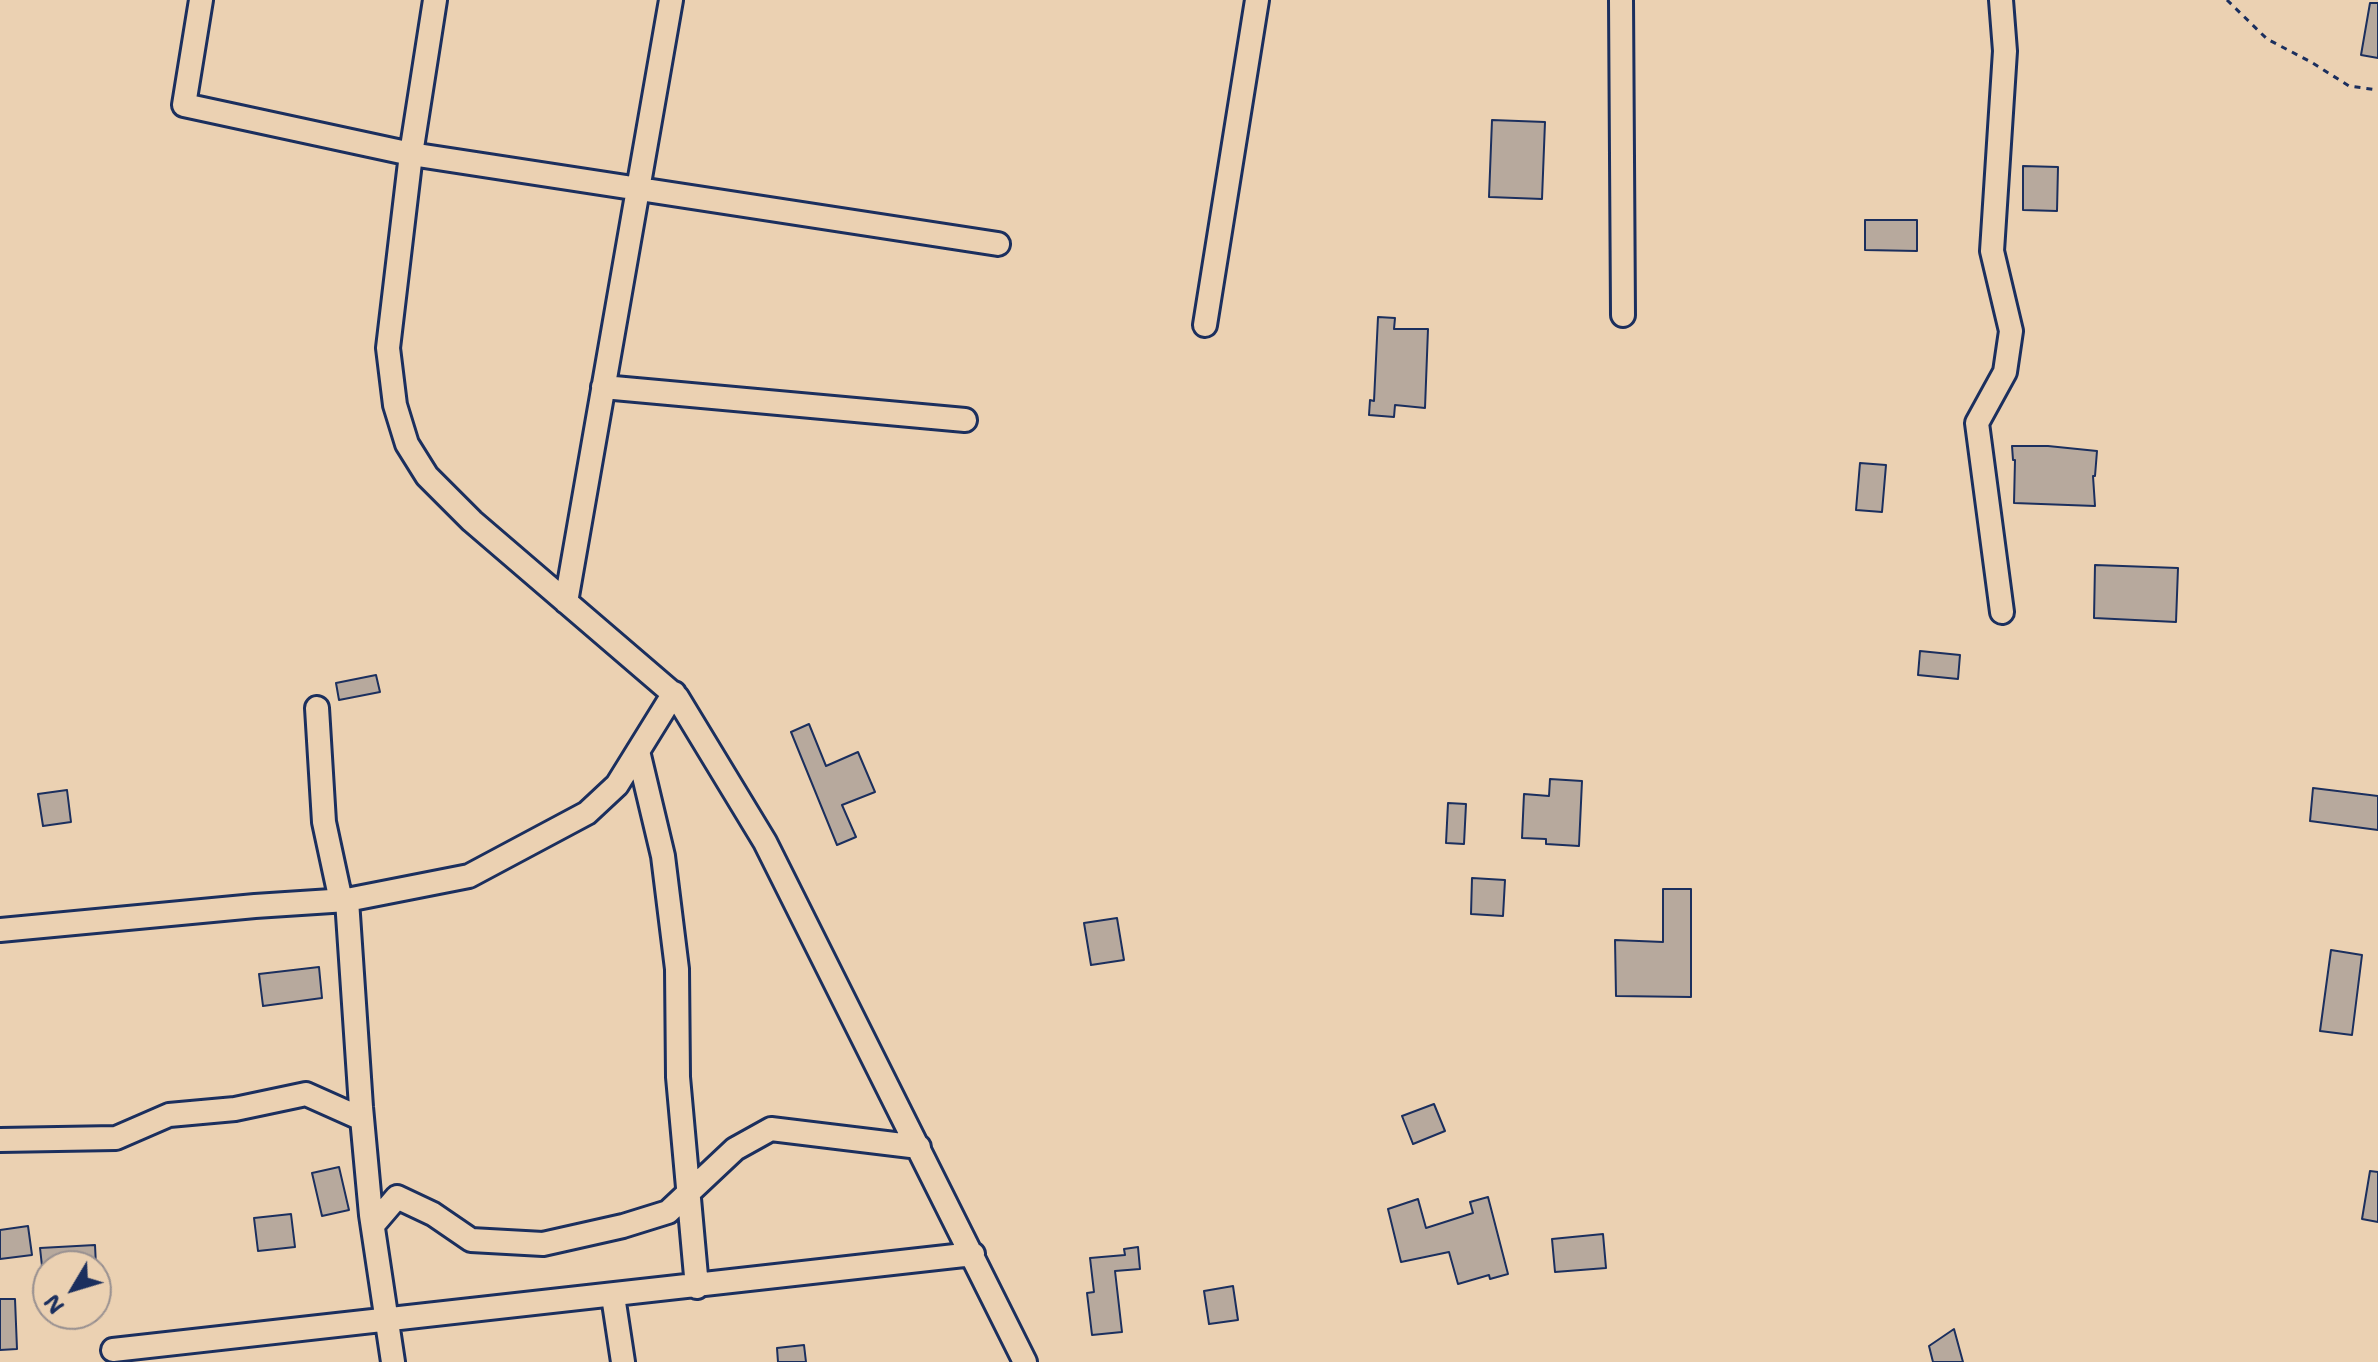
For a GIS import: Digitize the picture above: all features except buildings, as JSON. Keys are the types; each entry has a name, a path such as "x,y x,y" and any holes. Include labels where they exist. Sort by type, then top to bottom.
{"street":[{"path":"201,0 184,105 411,154 998,244"},
{"path":"435,0 411,154 388,348 395,405 407,444 427,476 472,521 674,693 765,842 1025,1362"},
{"path":"566,602 671,0"},
{"path":"1205,325 1257,0"},
{"path":"1621,0 1623,315"},
{"path":"2001,0 2005,51 1992,251 2011,331 2005,372 1977,423 2002,612"},
{"path":"603,387 965,420"},
{"path":"0,930 255,906 344,901 469,876 587,813 617,785 674,693"},
{"path":"317,708 324,822 344,901 373,1225 393,1362"},
{"path":"638,751 663,856 677,969 678,1077 697,1287"},
{"path":"0,1140 116,1138 169,1115 235,1109 306,1094 362,1119"},
{"path":"373,1225 397,1197 433,1214 471,1240 543,1244 623,1226 668,1212 735,1149 771,1129 919,1147"},
{"path":"113,1350 973,1254"},
{"path":"613,1296 623,1362"}],"path":[{"path":"2227,0 2267,39 2349,86 2378,90"}]}
